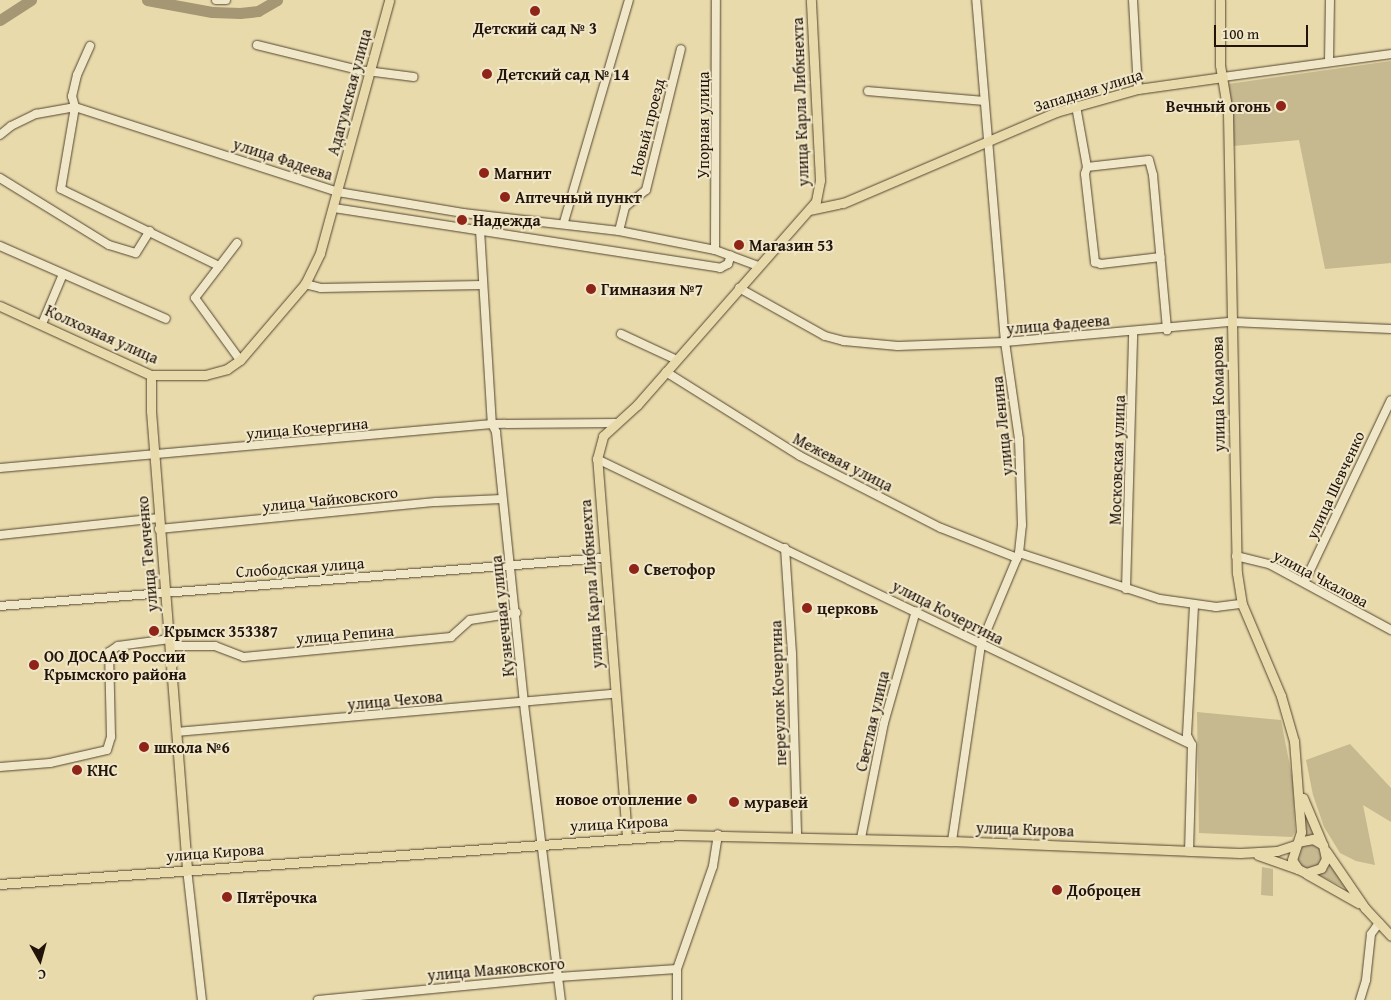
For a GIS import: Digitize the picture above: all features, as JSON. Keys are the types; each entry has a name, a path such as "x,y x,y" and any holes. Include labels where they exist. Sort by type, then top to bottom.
{"main road":[{"name":"Адагумская улица","path":"338,192 389,0"},
{"name":"улица Карла Либкнехта","path":"627,837 602,558 597,459 603,436 677,360 809,210 818,195 820,180 811,0"},
{"name":"улица Комарова","path":"1220,0 1223,77 1228,113 1236,556 1242,604 1289,718 1298,778"},
{"name":"Западная улица","path":"809,210 843,203 990,140 1076,106 1138,89 1223,77"},
{"name":"Колхозная улица","path":"0,306 152,375 205,375 227,369 240,360 305,284 320,253 338,192"},
{"name":"улица Темченко","path":"152,375 154,456 187,868"},
{"path":"1298,778 1301,832 1292,860 1302,871"},
{"path":"1298,778 1305,804 1324,847 1365,908 1391,936"},
{"name":"улица Кирова","path":"0,884 187,868 627,837 718,834 952,841 1240,853"},
{"path":"1240,853 1277,851 1313,839 1324,847 1326,859 1321,868 1302,871"},
{"path":"1240,853 1266,857 1302,871 1365,908"}],"street":[{"path":"216,0 226,0"},
{"path":"564,222 629,0"},
{"name":"Упорная улица","path":"715,250 716,0"},
{"name":"улица Ленина","path":"952,841 981,644 1018,556 1023,498 1019,439 1005,342 990,140 984,101 976,0"},
{"path":"1134,0 1138,89"},
{"path":"1329,62 1330,0"},
{"path":"257,45 369,70 414,77"},
{"path":"90,46 77,75 72,96 76,107 61,189 219,266"},
{"name":"Новый проезд","path":"619,231 625,207 646,190 681,49"},
{"name":"Западная улица","path":"1223,77 1391,54"},
{"path":"868,91 984,101"},
{"path":"1076,106 1087,167 1085,174 1095,262 1101,264 1160,257"},
{"name":"улица Фадеева","path":"0,136 11,126 36,114 76,107 338,192 619,231 715,250 758,266"},
{"path":"1087,167 1149,160 1167,330"},
{"path":"0,178 109,245 136,253 150,231"},
{"name":"улица Фадеева","path":"334,208 720,268 728,264 731,255"},
{"path":"480,230 486,214"},
{"name":"Кузнечная улица","path":"480,230 492,424 496,432 524,704 561,1000"},
{"path":"237,243 195,298 240,360"},
{"path":"0,246 166,319"},
{"path":"42,324 63,274"},
{"path":"305,284 321,288 482,285"},
{"name":"улица Фадеева","path":"739,288 808,329 844,341 898,346 1005,342 1167,330 1231,322 1391,329"},
{"name":"Московская улица","path":"1126,589 1133,332"},
{"path":"621,334 677,360"},
{"name":"Межевая улица","path":"666,372 800,456 942,528 1018,556 1126,589 1194,606 1242,604"},
{"name":"улица Шевченко","path":"1305,582 1391,400"},
{"name":"улица Кочергина","path":"0,468 154,456 492,424 617,423"},
{"name":"улица Кочергина","path":"597,459 1192,745"},
{"name":"улица Чайковского","path":"160,529 436,502 502,499"},
{"path":"0,535 159,518"},
{"name":"переулок Кочергина","path":"785,548 792,654 796,836"},
{"name":"улица Чкалова","path":"1236,556 1269,564 1391,630"},
{"name":"Слободская улица","path":"0,606 166,591 602,558"},
{"path":"1189,850 1192,745 1187,735 1194,606"},
{"name":"Светлая улица","path":"861,838 884,723 916,611"},
{"name":"улица Репина","path":"0,767 50,763 107,750 111,736 109,652 118,646 170,643 215,646 244,657 454,636 470,620 516,613"},
{"name":"улица Чехова","path":"177,732 524,704 614,694"},
{"path":"677,1000 677,970 713,866 718,834"},
{"name":"улица Темченко","path":"187,868 202,1000"},
{"path":"1360,1000 1366,980 1371,934 1379,922"},
{"name":"улица Маяковского","path":"318,1000 558,977 677,970"}],"shaded area":[{"path":"1391,61 1391,263 1325,269 1299,140 1233,146 1228,84"},
{"path":"1197,712 1281,720 1293,782 1295,832 1292,837 1199,833"},
{"path":"1350,744 1391,788 1391,822 1363,805 1375,865 1356,861 1340,853 1324,827 1313,795 1306,760"},
{"path":"1305,813 1316,838 1303,836"},
{"path":"1309,842 1318,846 1322,855 1318,864 1309,868 1300,864 1296,855 1300,846"},
{"path":"1328,862 1345,886 1345,888 1317,874"},
{"path":"1262,867 1273,869 1273,896 1261,895"}],"waterway":[{"path":"0,20 31,0"},
{"path":"147,0 212,12 240,13 258,11 277,0"}],"place":[{"name":"Детский сад № 3","path":"535,11"},
{"name":"Детский сад № 14","path":"487,74"},
{"name":"Вечный огонь","path":"1281,106"},
{"name":"Магнит","path":"484,173"},
{"name":"Аптечный пункт","path":"505,197"},
{"name":"Надежда","path":"462,220"},
{"name":"Магазин 53","path":"739,245"},
{"name":"Гимназия №7","path":"591,289"},
{"name":"Светофор","path":"634,569"},
{"name":"церковь","path":"807,608"},
{"name":"Крымск 353387","path":"154,631"},
{"name":"ОО ДОСААФ России Крымского района","path":"34,665"},
{"name":"школа №6","path":"144,747"},
{"name":"КНС","path":"77,770"},
{"name":"новое отопление","path":"692,799"},
{"name":"муравей","path":"734,802"},
{"name":"Доброцен","path":"1057,890"},
{"name":"Пятёрочка","path":"227,897"}]}
